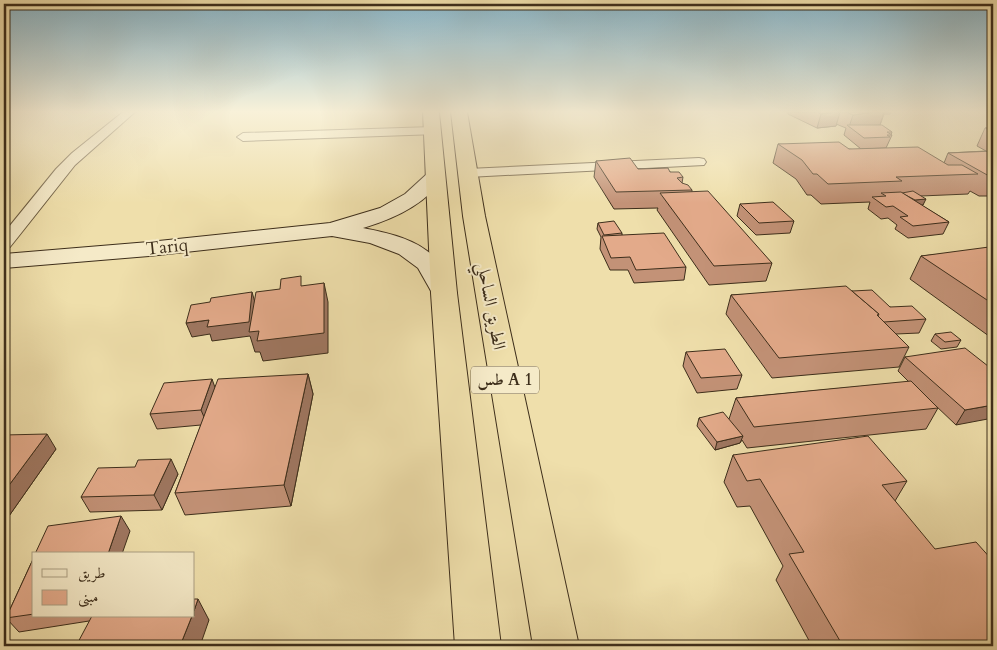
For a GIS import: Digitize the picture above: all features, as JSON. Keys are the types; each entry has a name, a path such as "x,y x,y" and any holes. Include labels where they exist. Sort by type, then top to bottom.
{"highway":[{"name":"طس A 1","path":"433,142 444,293 478,646"},
{"name":"الطريق الساحلي","path":"463,142 556,646"}],"main road":[{"path":"330,230 363,222 398,208 413,198 435,177"},
{"path":"330,230 375,237 395,244 412,253 426,264 444,293"},
{"name":"Tariq","path":"4,261 149,249 330,230"}],"street":[{"path":"4,243 71,161 93,142"},
{"path":"468,173 699,162"}],"building":[{"path":"839,142 849,149 918,147 948,165 962,165 978,174 896,177 902,181 828,184 817,174 813,174 802,160 778,144"},
{"path":"993,151 993,176 989,176 948,153"},
{"path":"630,158 638,169 668,168 670,172 679,172 683,177 677,178 692,190 616,192 596,161"},
{"path":"708,191 772,263 714,266 660,193"},
{"path":"913,191 926,199 915,200 902,193"},
{"path":"901,192 949,222 913,226 900,217 908,216 893,206 886,207 872,197 886,196 881,193"},
{"path":"773,202 794,221 759,223 740,204"},
{"path":"614,221 622,233 604,235 598,223"},
{"path":"664,233 686,267 636,270 630,257 611,258 602,236"},
{"path":"989,247 993,249 993,304 921,256"},
{"path":"301,276 301,286 324,283 324,333 257,341 259,331 249,332 256,292 280,289 281,279"},
{"path":"846,286 879,314 877,315 909,347 779,358 731,295"},
{"path":"872,290 890,307 912,306 926,319 884,322 878,316 879,314 852,291"},
{"path":"252,292 249,322 207,327 209,320 186,323 191,305 210,302 211,298"},
{"path":"951,332 961,340 945,342 935,334"},
{"path":"965,348 993,370 993,405 965,410 905,357"},
{"path":"725,349 742,375 701,378 686,352"},
{"path":"308,374 284,485 175,493 218,379"},
{"path":"212,379 201,410 150,414 164,383"},
{"path":"911,381 938,408 754,427 736,398"},
{"path":"723,412 743,436 717,442 699,418"},
{"path":"47,434 4,492 4,435"},
{"path":"868,436 907,481 882,485 935,549 976,542 993,561 993,646 843,646 789,554 804,552 760,479 747,481 733,455"},
{"path":"171,459 154,495 81,497 98,468 135,467 138,460"},
{"path":"121,516 109,552 36,552 48,526"},
{"path":"32,561 32,614 6,618"},
{"path":"91,618 191,618 180,646 76,646"}]}
